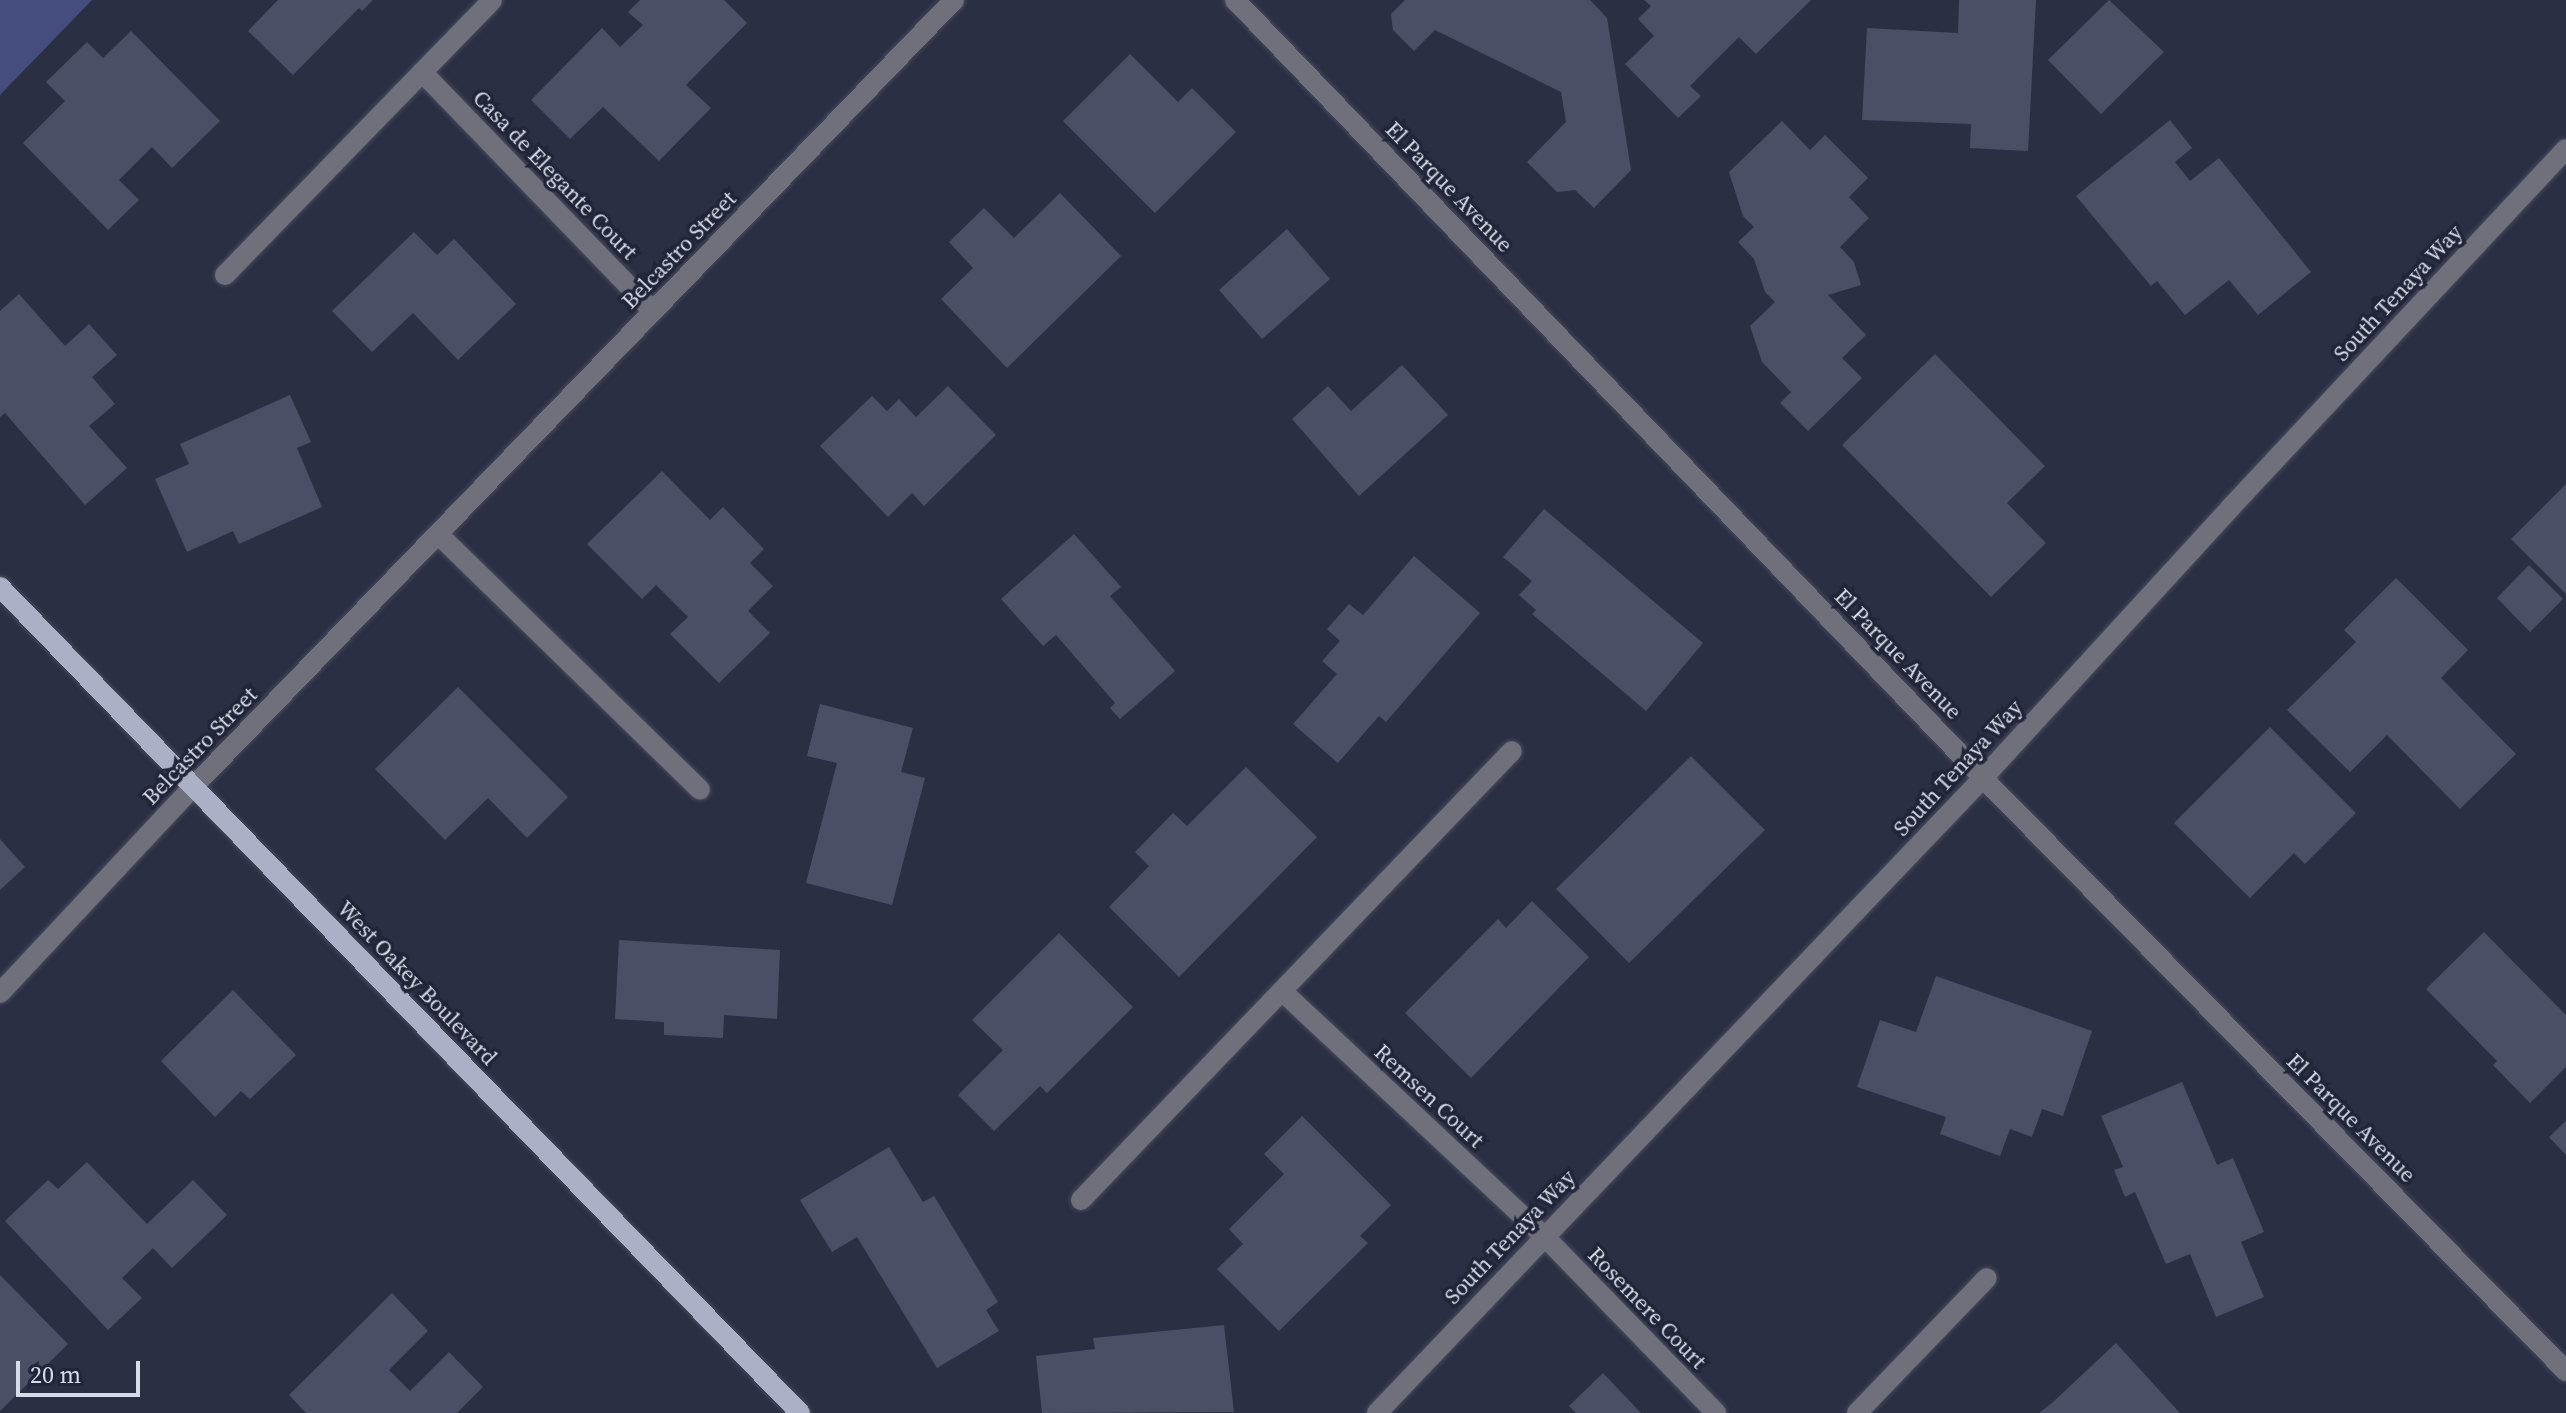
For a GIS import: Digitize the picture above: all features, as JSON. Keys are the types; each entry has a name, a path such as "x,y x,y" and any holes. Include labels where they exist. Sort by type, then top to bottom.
{"main road":[{"name":"West Oakey Boulevard","path":"0,587 800,1413"}],"street":[{"path":"225,275 492,0"},
{"name":"Belcastro Street","path":"0,993 193,787 954,0"},
{"name":"El Parque Avenue","path":"1235,0 1983,778 2566,1371"},
{"name":"Casa de Elegante Court","path":"422,72 653,311"},
{"name":"South Tenaya Way","path":"1377,1413 1983,778 2566,149"},
{"path":"438,534 700,790"},
{"path":"1081,1200 1512,751"},
{"name":"Remsen Court","path":"1282,991 1544,1236"},
{"name":"Rosemere Court","path":"1544,1236 1716,1413"},
{"path":"1857,1413 1987,1278"}],"shaded area":[{"path":"0,0 92,0 0,95"}],"building":[{"path":"278,0 373,0 362,11 359,8 293,75 248,31"},
{"path":"640,0 724,0 747,23 686,85 711,108 659,161 603,107 570,139 531,100 602,28 620,47 643,25 628,12"},
{"path":"1405,0 1590,0 1607,18 1631,170 1594,208 1575,190 1557,192 1527,162 1566,122 1561,92 1435,30 1414,51 1393,30 1391,14"},
{"path":"1644,0 1811,0 1756,54 1739,37 1690,86 1701,96 1678,118 1625,64 1654,36 1638,19 1651,6"},
{"path":"1959,0 2036,0 2028,151 1970,148 1971,124 1862,120 1867,28 1958,33"},
{"path":"2109,0 2164,52 2101,114 2048,60"},
{"path":"131,31 220,121 172,168 152,147 119,180 139,200 108,230 23,143 65,101 46,82 87,42 103,58"},
{"path":"1130,54 1178,102 1192,88 1236,132 1155,213 1063,121"},
{"path":"2170,120 2192,148 2175,162 2190,181 2219,158 2311,272 2258,315 2229,280 2185,315 2157,281 2151,286 2076,196"},
{"path":"1782,121 1810,150 1825,135 1868,178 1849,197 1869,218 1840,247 1854,262 1861,285 1828,295 1866,335 1842,358 1862,378 1808,431 1780,403 1791,392 1762,362 1750,326 1775,302 1765,292 1754,259 1738,242 1754,227 1743,216 1729,172"},
{"path":"1060,193 1121,256 1007,368 941,299 973,268 949,242 984,208 1014,238"},
{"path":"1287,229 1330,279 1262,339 1219,290"},
{"path":"414,232 437,255 454,239 516,304 458,360 413,313 372,352 332,311"},
{"path":"19,294 65,346 89,324 117,355 92,377 115,404 89,426 127,468 85,505 5,413 0,417 0,311"},
{"path":"1935,354 2045,466 2007,503 2046,543 1991,597 1842,445"},
{"path":"1402,365 1448,415 1359,496 1292,419 1328,386 1351,411"},
{"path":"948,386 996,435 924,506 912,493 888,517 820,446 872,396 887,411 899,399 916,417"},
{"path":"290,395 311,442 297,448 322,507 239,544 233,531 187,552 155,479 189,464 180,444"},
{"path":"662,471 710,520 723,507 764,549 750,563 773,586 748,611 770,633 719,683 670,634 688,617 656,585 642,599 587,544"},
{"path":"2566,484 2566,594 2511,539"},
{"path":"1544,509 1703,643 1646,711 1532,614 1536,610 1519,595 1532,581 1503,557"},
{"path":"1074,534 1121,587 1110,596 1175,671 1120,719 1110,708 1115,703 1056,635 1043,646 1001,599"},
{"path":"1414,556 1480,613 1386,722 1379,716 1338,763 1293,724 1337,674 1322,661 1340,641 1327,629 1349,604 1363,615"},
{"path":"2529,565 2563,599 2530,632 2497,598"},
{"path":"2396,578 2468,650 2441,678 2516,754 2460,809 2387,735 2350,772 2287,710 2356,642 2344,630"},
{"path":"458,687 568,797 527,838 488,798 445,840 375,769"},
{"path":"820,704 913,728 901,772 925,778 892,905 806,883 837,763 807,756"},
{"path":"2270,727 2356,813 2305,864 2294,853 2250,898 2174,823"},
{"path":"1691,756 1765,830 1629,963 1556,889"},
{"path":"1246,767 1317,837 1179,977 1109,907 1149,866 1135,852 1173,813 1187,826"},
{"path":"0,839 25,867 0,890"},
{"path":"1532,901 1589,957 1471,1078 1405,1013 1498,919 1506,928"},
{"path":"2484,932 2566,1015 2566,1067 2530,1103 2493,1065 2497,1061 2426,989"},
{"path":"1059,933 1133,1007 1047,1093 1040,1086 994,1131 958,1095 1003,1050 972,1020"},
{"path":"619,940 780,950 777,1019 724,1015 723,1038 664,1035 664,1022 615,1019"},
{"path":"1936,976 2092,1031 2063,1116 2042,1109 2032,1137 2010,1129 2000,1156 1940,1134 1946,1117 1857,1087 1880,1020 1916,1032"},
{"path":"233,990 296,1055 250,1099 241,1091 215,1117 161,1061"},
{"path":"2182,1082 2217,1165 2233,1158 2264,1232 2241,1242 2264,1297 2216,1317 2190,1254 2166,1264 2135,1192 2125,1197 2114,1170 2123,1167 2101,1116"},
{"path":"1302,1116 1391,1205 1360,1236 1368,1243 1279,1331 1217,1269 1243,1244 1229,1229 1284,1174 1264,1154"},
{"path":"2566,1121 2566,1155 2549,1137"},
{"path":"889,1147 923,1202 934,1196 998,1302 986,1310 999,1331 937,1368 857,1237 832,1252 800,1200"},
{"path":"87,1162 147,1224 193,1180 227,1215 172,1268 153,1248 122,1278 142,1298 108,1330 5,1221 48,1180 58,1189"},
{"path":"0,1275 68,1344 0,1411"},
{"path":"392,1293 428,1331 389,1370 410,1391 449,1352 483,1387 457,1413 306,1413 289,1395"},
{"path":"1224,1325 1234,1412 1042,1413 1036,1356 1095,1349 1093,1338"},
{"path":"2116,1343 2180,1413 2039,1413 2053,1402"},
{"path":"1603,1373 1641,1413 1576,1413 1569,1406"}]}
